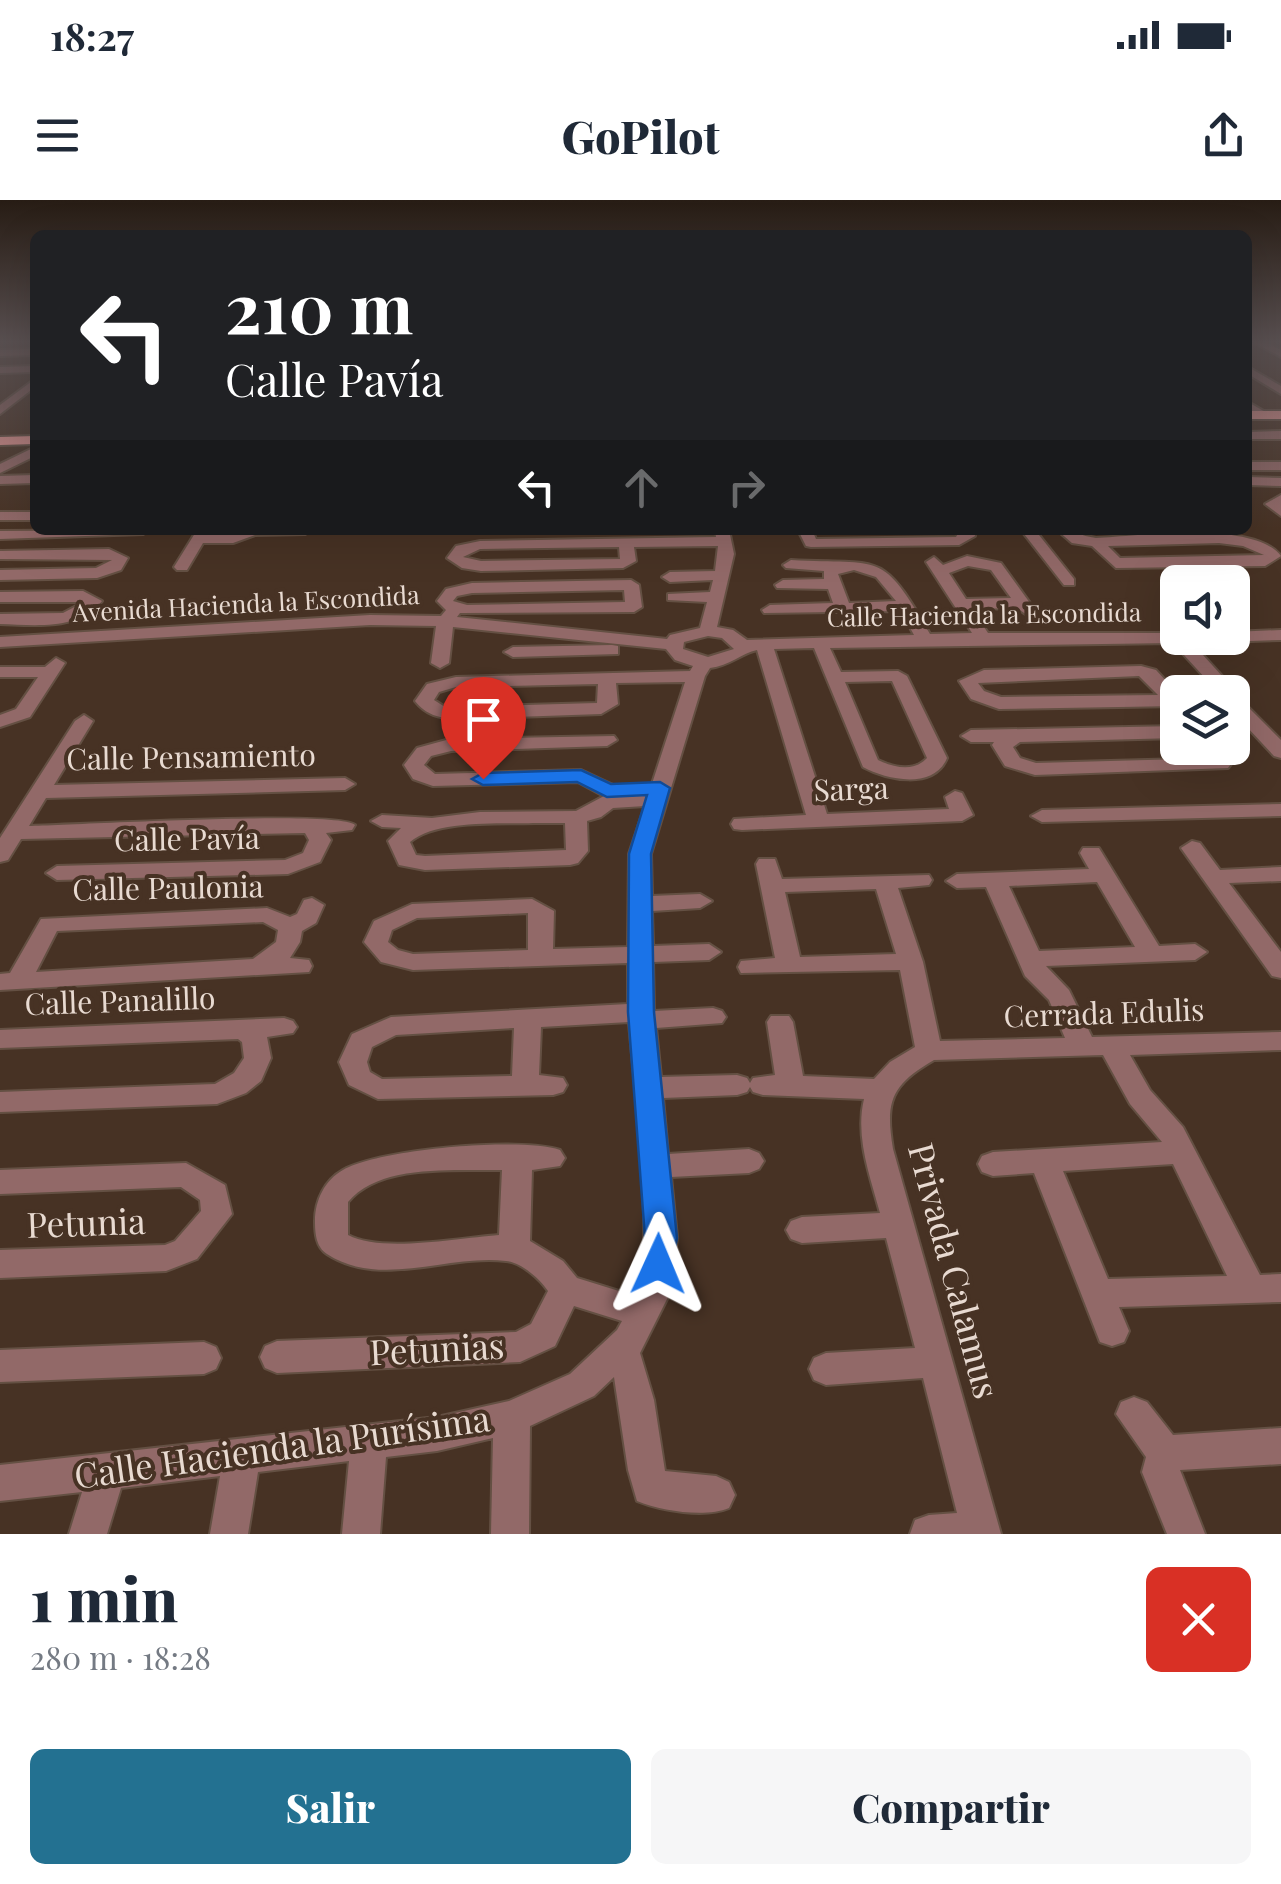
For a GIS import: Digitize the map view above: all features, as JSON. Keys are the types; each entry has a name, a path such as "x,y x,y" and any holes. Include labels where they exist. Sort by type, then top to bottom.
{"main road":[{"path":"1252,417 1281,418"},
{"path":"1252,418 1281,418"},
{"path":"0,433 30,433"},
{"path":"0,441 30,440"}],"street":[{"path":"1252,408 1263,415"},
{"path":"1252,436 1281,436"},
{"path":"0,441 4,465"},
{"path":"1252,451 1281,451"},
{"path":"4,465 30,453"},
{"path":"4,465 30,476"},
{"path":"1252,466 1281,466"},
{"path":"1252,481 1281,482"},
{"path":"1281,499 1272,504 1281,512"},
{"path":"6,516 0,532 30,532"},
{"path":"182,567 201,535 241,535"},
{"path":"807,535 815,543 959,541 968,535"},
{"path":"1034,535 1069,582"},
{"path":"1073,535 1096,542 1241,540 1265,546 1274,555 1265,560 1116,563 1096,542"},
{"path":"439,546 626,543 656,536 724,536 722,576 708,631"},
{"path":"474,546 456,552 454,558 481,566 627,562 626,543"},
{"path":"0,554 120,556 97,599 68,618 0,620"},
{"path":"962,604 1025,606 996,566 967,561 937,567 982,638"},
{"path":"783,585 834,575 860,564 880,569 925,640"},
{"path":"791,565 834,575"},
{"path":"0,575 98,573 97,599"},
{"path":"834,575 843,608"},
{"path":"670,577 722,576"},
{"path":"440,663 449,610 634,607 631,585"},
{"path":"0,597 97,599"},
{"path":"674,598 716,597"},
{"name":"Avenida Hacienda la Escondida","path":"6,642 97,599 291,623 449,610 663,644"},
{"path":"770,610 904,606"},
{"path":"513,652 636,650 684,634 708,631 727,634 743,646 737,656 700,669 607,678 449,683 432,688 424,701 440,712 456,713 602,708 609,704 607,678"},
{"name":"Calle Hacienda la Escondida","path":"1250,637 1281,635"},
{"name":"Calle Hacienda la Escondida","path":"743,646 982,638 1160,638"},
{"path":"0,658 6,642"},
{"path":"820,643 872,773 937,771 937,758 898,676 836,677"},
{"path":"663,644 700,669"},
{"path":"764,645 818,821"},
{"path":"1193,655 1212,675"},
{"path":"0,672 54,668 23,713 0,721"},
{"name":"Calle Hacienda la Purísima","path":"0,1483 437,1434 512,1417 582,1385 621,1348 656,1290 661,1238 642,1016 640,854 700,669"},
{"path":"1146,672 1175,700 998,702 964,685 984,675 1146,672"},
{"path":"1250,718 1281,752"},
{"path":"0,855 84,721"},
{"path":"1250,730 1261,730"},
{"path":"971,736 1160,732"},
{"path":"1014,736 1002,745 1014,771 1160,760"},
{"path":"607,740 450,745 416,754 420,774 432,780 581,776 607,790 658,794"},
{"path":"581,776 582,742"},
{"name":"Calle Pensamiento","path":"39,792 345,784"},
{"path":"382,822 576,817 594,814 607,802 658,794"},
{"name":"Sarga","path":"742,824 818,821 958,806"},
{"path":"1042,816 1281,810"},
{"path":"433,822 410,830 399,841 407,860 425,863 570,858 577,852 576,817"},
{"name":"Calle Pavía","path":"14,833 344,825"},
{"name":"Calle Pavía","path":"94,830 65,872 313,867 320,846 312,827"},
{"path":"1192,848 1273,949 1281,970"},
{"path":"1091,853 1152,954"},
{"path":"1213,877 1281,874"},
{"path":"789,965 770,875 885,882 921,880"},
{"path":"957,881 1105,876"},
{"path":"996,880 1045,986 1060,996 1140,1098 1158,1114 1182,1152 1242,1267 1246,1289"},
{"path":"648,1088 764,1085 880,1089 900,1066 930,1052 912,962 885,882"},
{"path":"640,904 700,901"},
{"path":"290,928 308,918 312,905"},
{"path":"540,958 540,907 387,911 376,942 383,953 399,961 540,958 708,952"},
{"name":"Calle Paulonia","path":"10,980 48,924 266,916 290,928 290,942 281,954 256,967"},
{"path":"1031,959 1194,952"},
{"path":"750,967 912,962"},
{"name":"Calle Paulonia","path":"10,980 300,966"},
{"path":"357,1027 528,1018 713,1016"},
{"path":"391,1026 361,1041 353,1062 359,1078 378,1090 539,1086 528,1018"},
{"path":"764,1085 780,1022"},
{"name":"Calle Panalillo","path":"0,1039 284,1028"},
{"name":"Calle Panalillo","path":"0,1102 217,1094 237,1088 254,1072 257,1044 243,1030"},
{"name":"Cerrada Edulis","path":"930,1052 1097,1046 1277,1048"},
{"name":"Privada Calamus","path":"880,1089 872,1118 982,1533"},
{"path":"993,1164 1182,1152"},
{"path":"550,1158 391,1165 363,1171 336,1194 330,1220 333,1242 356,1255 514,1247 552,1271 566,1289 645,1314"},
{"path":"514,1247 517,1160"},
{"path":"1044,1160 1112,1331"},
{"path":"654,1166 749,1161"},
{"name":"Petunia","path":"0,1182 186,1175 214,1194 217,1214 186,1250 166,1258 0,1264"},
{"path":"802,1230 898,1225"},
{"path":"1096,1294 1281,1288"},
{"name":"Petunias","path":"277,1357 520,1347 543,1335 566,1289"},
{"path":"621,1348 636,1380 643,1461 650,1488 716,1495"},
{"path":"0,1366 204,1358"},
{"path":"826,1369 936,1362"},
{"path":"1134,1414 1165,1454"},
{"path":"510,1534 512,1417"},
{"path":"360,1534 369,1442"},
{"path":"1165,1454 1281,1446"},
{"path":"1165,1454 1161,1472 1186,1534"},
{"path":"229,1534 242,1457"},
{"path":"88,1534 106,1474"},
{"path":"929,1534 982,1533"}],"route":[{"path":"483,779 581,776 607,790 660,788 640,854 641,1012 661,1238 658,1264"}]}
